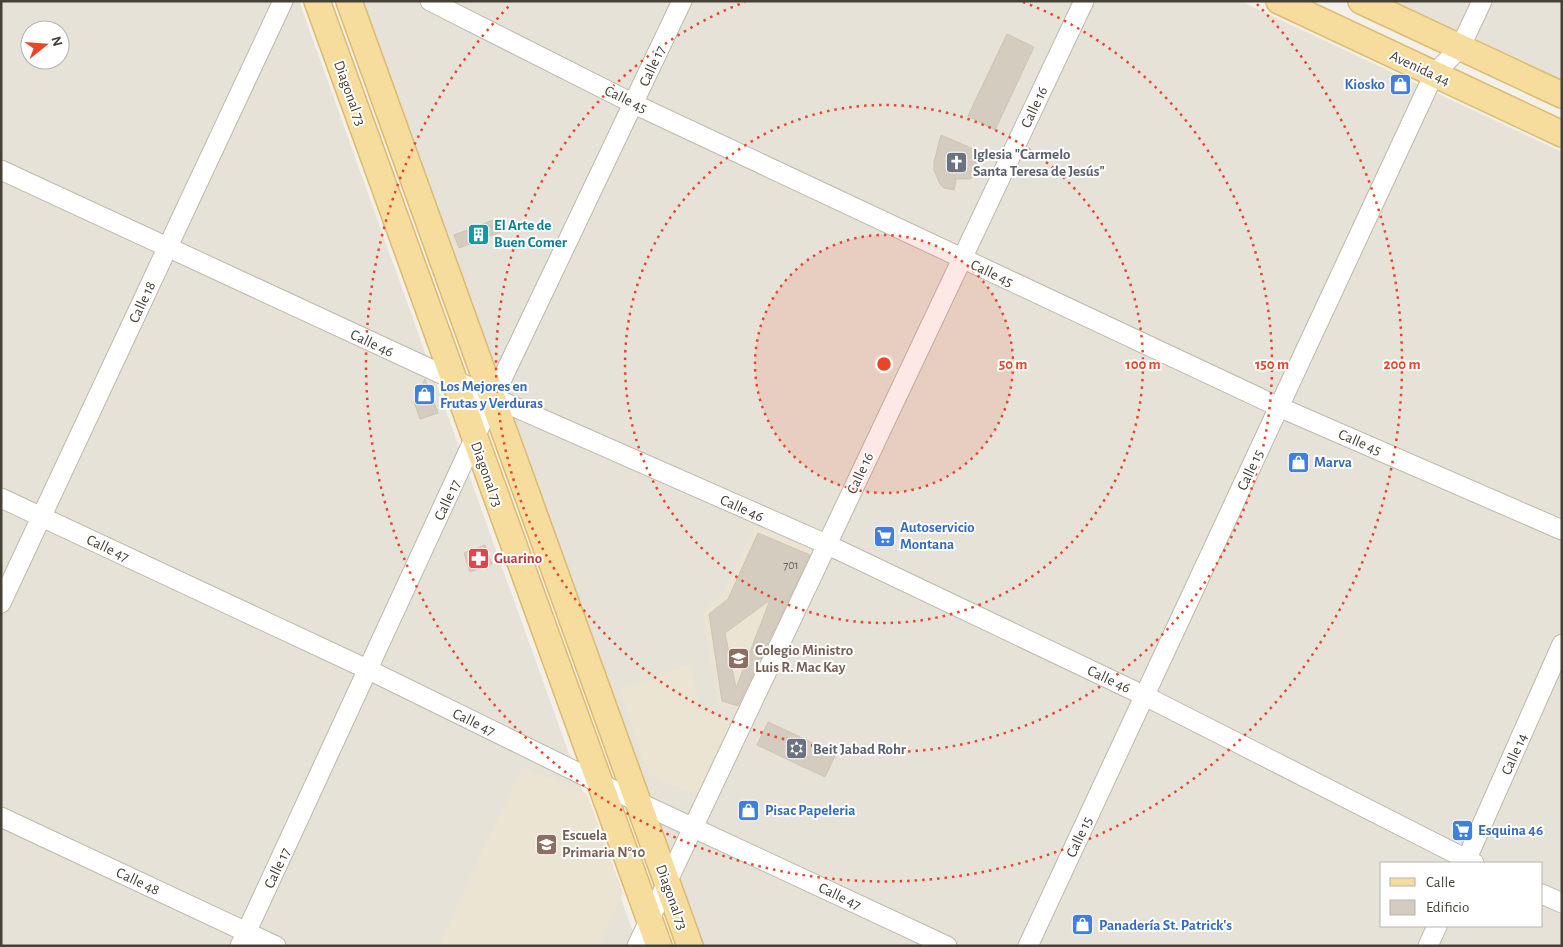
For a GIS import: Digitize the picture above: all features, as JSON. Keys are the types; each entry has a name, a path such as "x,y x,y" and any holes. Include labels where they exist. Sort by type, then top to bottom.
{"main road":[{"name":"Diagonal 73","path":"317,1 474,440 659,946"},
{"name":"Diagonal 73","path":"349,1 690,946"},
{"name":"Avenida 44","path":"1279,1 1562,134"},
{"path":"1362,1 1562,95"}],"street":[{"name":"Calle 18","path":"1,603 283,1"},
{"name":"Calle 45","path":"430,1 634,104 962,259 1279,407 1562,530"},
{"name":"Calle 17","path":"243,939 369,670 493,398 682,1"},
{"name":"Calle 16","path":"636,946 691,826 1084,1"},
{"name":"Calle 15","path":"1028,946 1434,74 1460,48 1482,1"},
{"name":"Calle 46","path":"1,170 453,380 826,544 1144,696 1469,862"},
{"name":"Calle 47","path":"1,498 369,670 638,802 947,946"},
{"name":"Calle 14","path":"1469,862 1562,644"},
{"name":"Calle 48","path":"1,817 243,939 276,946"},
{"path":"1543,894 1562,903"},
{"path":"1428,946 1437,927"}],"shaded area":[{"path":"1,1 299,1 638,946 1,946"},
{"path":"359,1 1240,1 1562,152 1562,946 701,946"},
{"path":"1385,1 1562,1 1562,83"},
{"name":"Colegio Ministro Luis R. Mac Kay","path":"755,526 819,553 742,714 719,706 703,612 724,594"},
{"path":"691,664 699,709 732,721 697,795 648,775 620,690"},
{"name":"Escuela Primaria N°10","path":"522,767 587,794 623,893 598,946 439,946"}],"building":[{"path":"1007,34 1034,47 995,130 968,116"},
{"name":"Iglesia \"Carmelo Santa Teresa de Jesús\"","path":"941,135 976,151 980,163 975,175 970,179 956,179 954,190 944,188 940,184 934,170 934,162"},
{"name":"El Arte de Buen Comer","path":"496,219 501,232 459,248 454,235"},
{"name":"Los Mejores en Frutas y Verduras","path":"425,379 438,413 420,419 414,402"},
{"name":"Colegio Ministro Luis R. Mac Kay","path":"758,533 810,555 738,706 722,701 709,614 728,599","holes":["770,600 736,688 725,633"]},
{"name":"Guarino","path":"485,545 492,564 470,572 464,553"},
{"name":"Beit Jabad Rohr","path":"768,722 836,754 825,777 757,745"}],"place":[{"name":"Kiosko","path":"1401,84"},
{"name":"Iglesia \"Carmelo Santa Teresa de Jesús\"","path":"957,163"},
{"name":"El Arte de Buen Comer","path":"478,234"},
{"name":"Los Mejores en Frutas y Verduras","path":"424,395"},
{"name":"Marva","path":"1298,462"},
{"name":"Autoservicio Montana","path":"884,536"},
{"name":"Guarino","path":"478,558"},
{"name":"Colegio Ministro Luis R. Mac Kay","path":"739,659"},
{"name":"Beit Jabad Rohr","path":"797,749"},
{"name":"Pisac Papeleria","path":"749,810"},
{"name":"Esquina 46","path":"1462,830"},
{"name":"Escuela Primaria N°10","path":"546,844"},
{"name":"Panadería St. Patrick's","path":"1083,925"}]}
